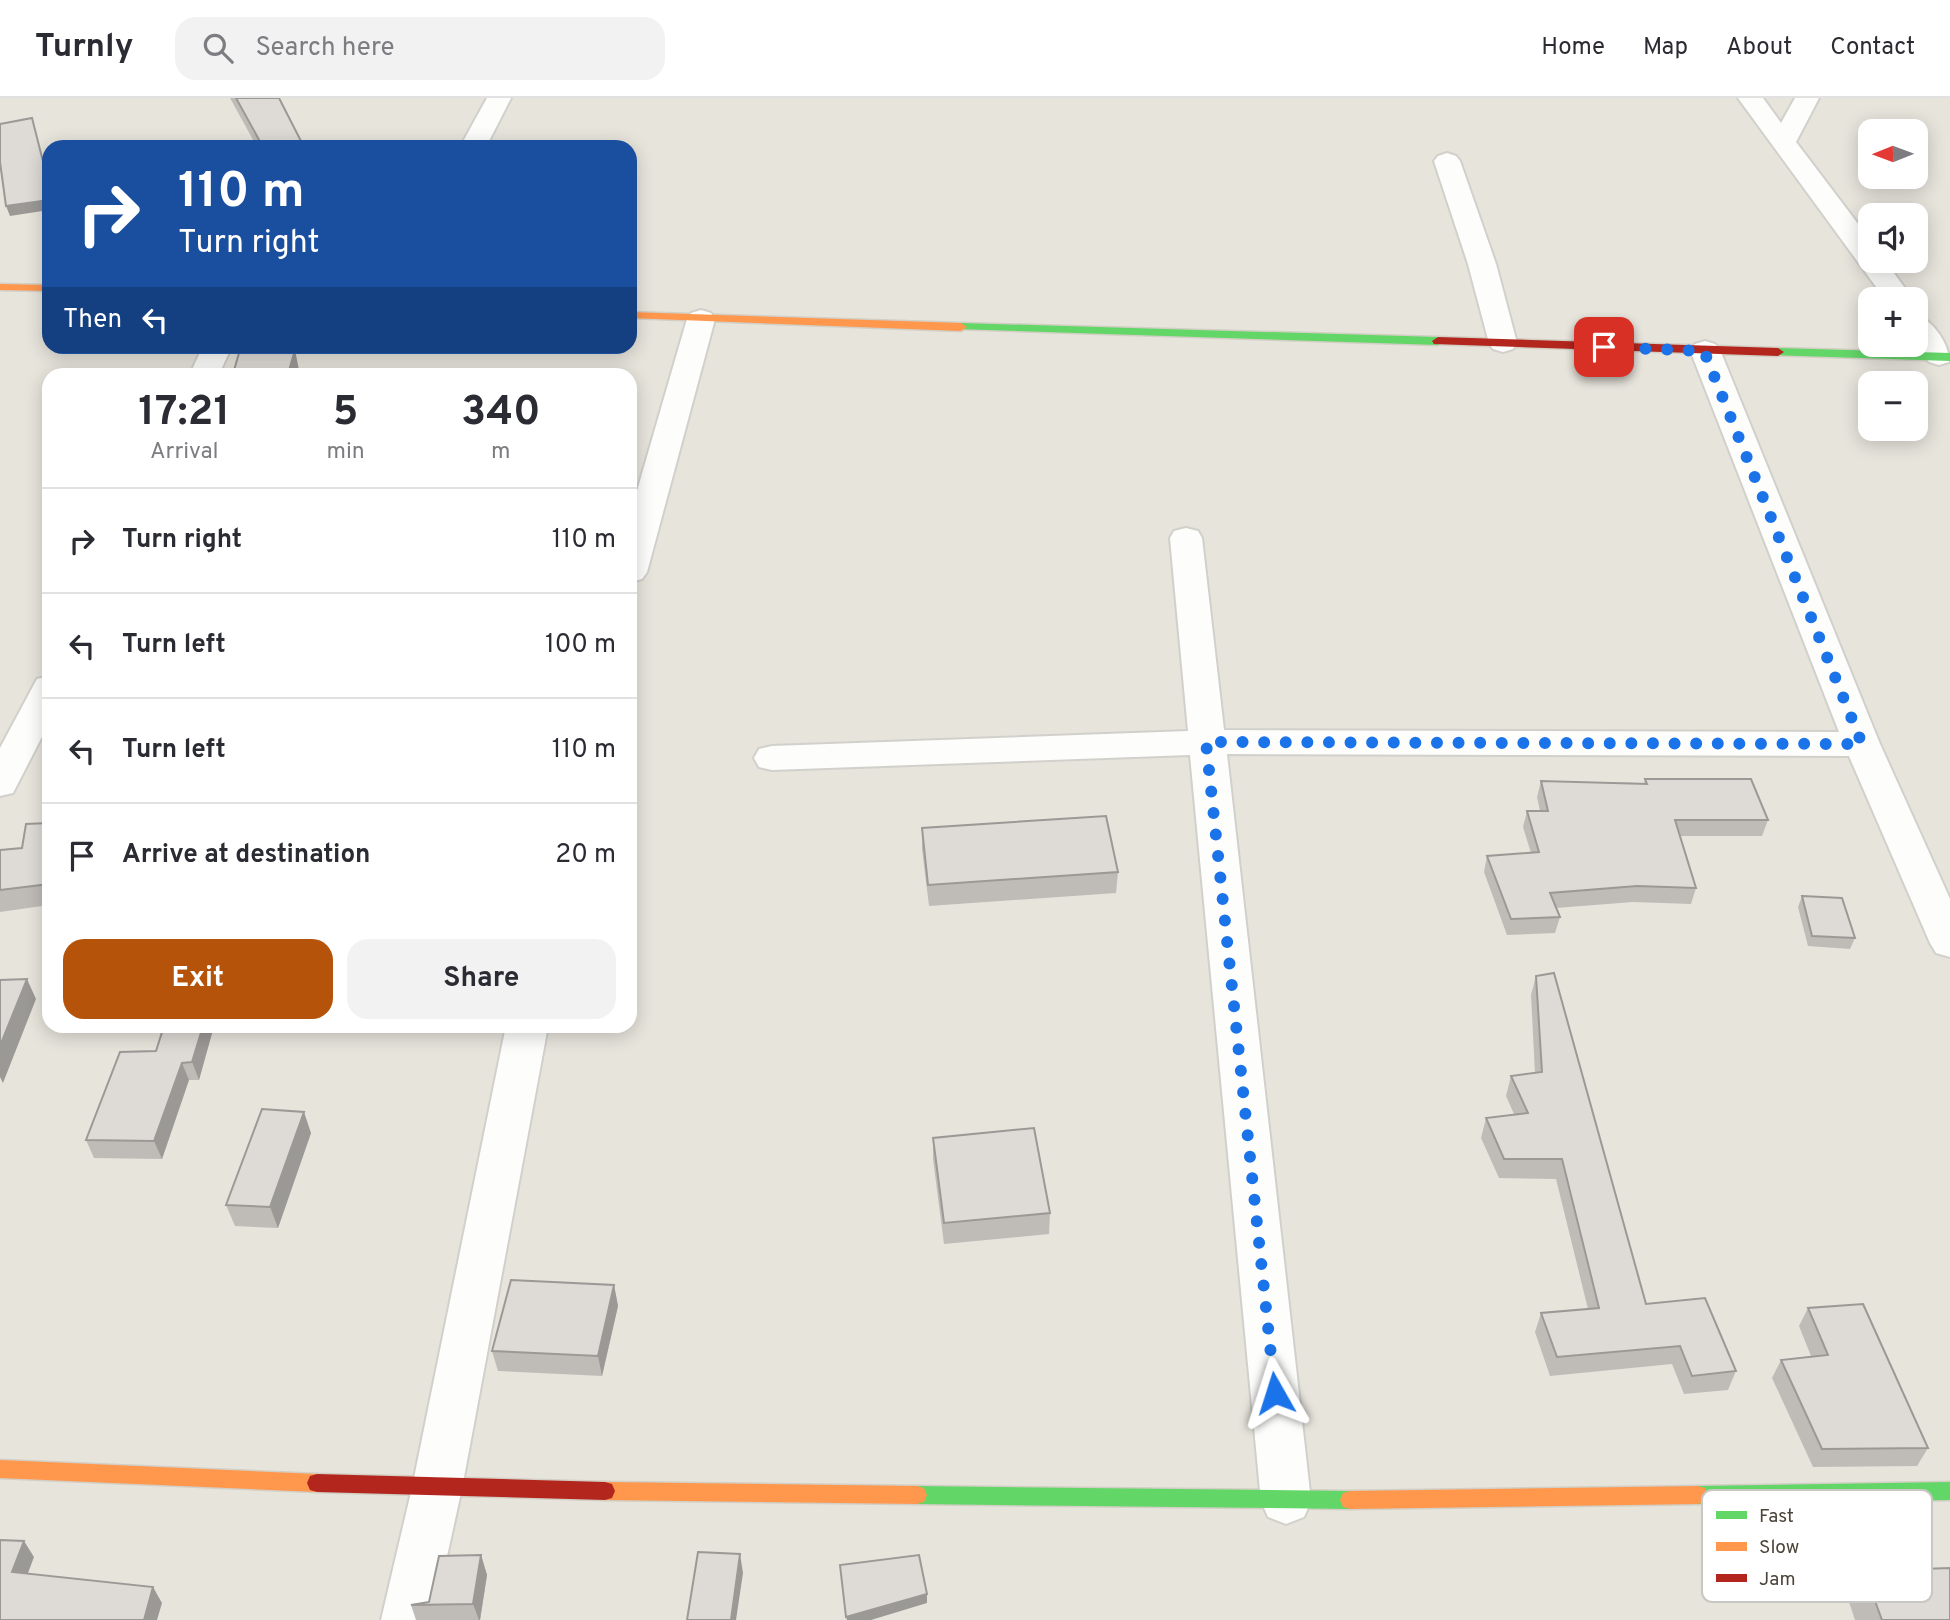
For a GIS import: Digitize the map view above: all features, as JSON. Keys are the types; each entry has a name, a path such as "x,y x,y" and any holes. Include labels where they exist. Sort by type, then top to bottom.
{"street":[{"path":"477,140 499,98"},
{"path":"1750,98 1858,243"},
{"path":"1783,143 1807,98"},
{"path":"1447,161 1482,264 1503,343"},
{"path":"0,287 42,288"},
{"path":"637,314 701,319 1704,351 1945,356"},
{"path":"637,547 701,319"},
{"path":"1928,337 1945,356"},
{"path":"1704,351 1862,744 1950,943"},
{"path":"1186,538 1286,1501"},
{"path":"0,713 42,700"},
{"path":"0,784 42,702"},
{"path":"772,758 1206,742 1862,744"},
{"path":"407,1620 437,1488 526,1033"},
{"path":"0,1469 437,1488 1286,1501 1702,1495"},
{"path":"1932,1491 1950,1491"}],"shaded area":[{"path":"0,98 1950,98 1950,1620 0,1620"}],"building":[{"path":"236,98 279,98 300,140 259,140"},
{"path":"32,118 42,157 42,201 6,206 0,162 0,124"},
{"path":"239,354 294,354 290,368 235,368"},
{"path":"1645,779 1751,779 1768,820 1675,820 1696,888 1637,886 1550,893 1560,917 1511,919 1487,856 1539,852 1527,811 1548,811 1541,781 1647,784"},
{"path":"1106,816 1118,872 928,885 922,828"},
{"path":"42,823 42,885 0,890 0,850 22,848 26,824"},
{"path":"1802,896 1842,898 1855,938 1812,936"},
{"path":"1554,973 1646,1304 1705,1298 1736,1371 1692,1376 1680,1346 1557,1357 1541,1313 1599,1308 1562,1159 1504,1159 1486,1118 1528,1113 1511,1076 1542,1072 1536,976"},
{"path":"27,979 0,1046 0,980"},
{"path":"162,1033 201,1033 192,1062 182,1063 154,1141 86,1140 120,1052 156,1051"},
{"path":"262,1109 304,1112 270,1207 226,1205"},
{"path":"1034,1128 1050,1213 944,1223 933,1138"},
{"path":"511,1280 614,1285 598,1356 492,1351"},
{"path":"1863,1304 1928,1448 1822,1449 1781,1360 1828,1355 1808,1308"},
{"path":"0,1540 24,1541 12,1572 153,1587 144,1620 0,1620"},
{"path":"698,1552 740,1554 731,1620 687,1620"},
{"path":"481,1555 473,1604 411,1605 429,1602 439,1556"},
{"path":"919,1555 927,1594 846,1617 840,1565"},
{"path":"1950,1568 1950,1620 1882,1620 1875,1602 1932,1602 1932,1569"}],"traffic: fast":[{"path":"961,327 1438,341"},
{"path":"1778,352 1950,357"},
{"path":"1932,1491 1950,1491"},
{"path":"917,1495 1350,1500"},
{"path":"1698,1495 1702,1495"}],"traffic: slow":[{"path":"0,287 42,288"},
{"path":"637,315 961,327"},
{"path":"0,1469 317,1483"},
{"path":"605,1491 917,1495"},
{"path":"1350,1500 1698,1495"}],"traffic: jam":[{"path":"1438,341 1778,352"},
{"path":"317,1483 605,1491"}],"route":[{"path":"1275,1393 1206,742 1862,744 1704,351 1604,347"}]}
